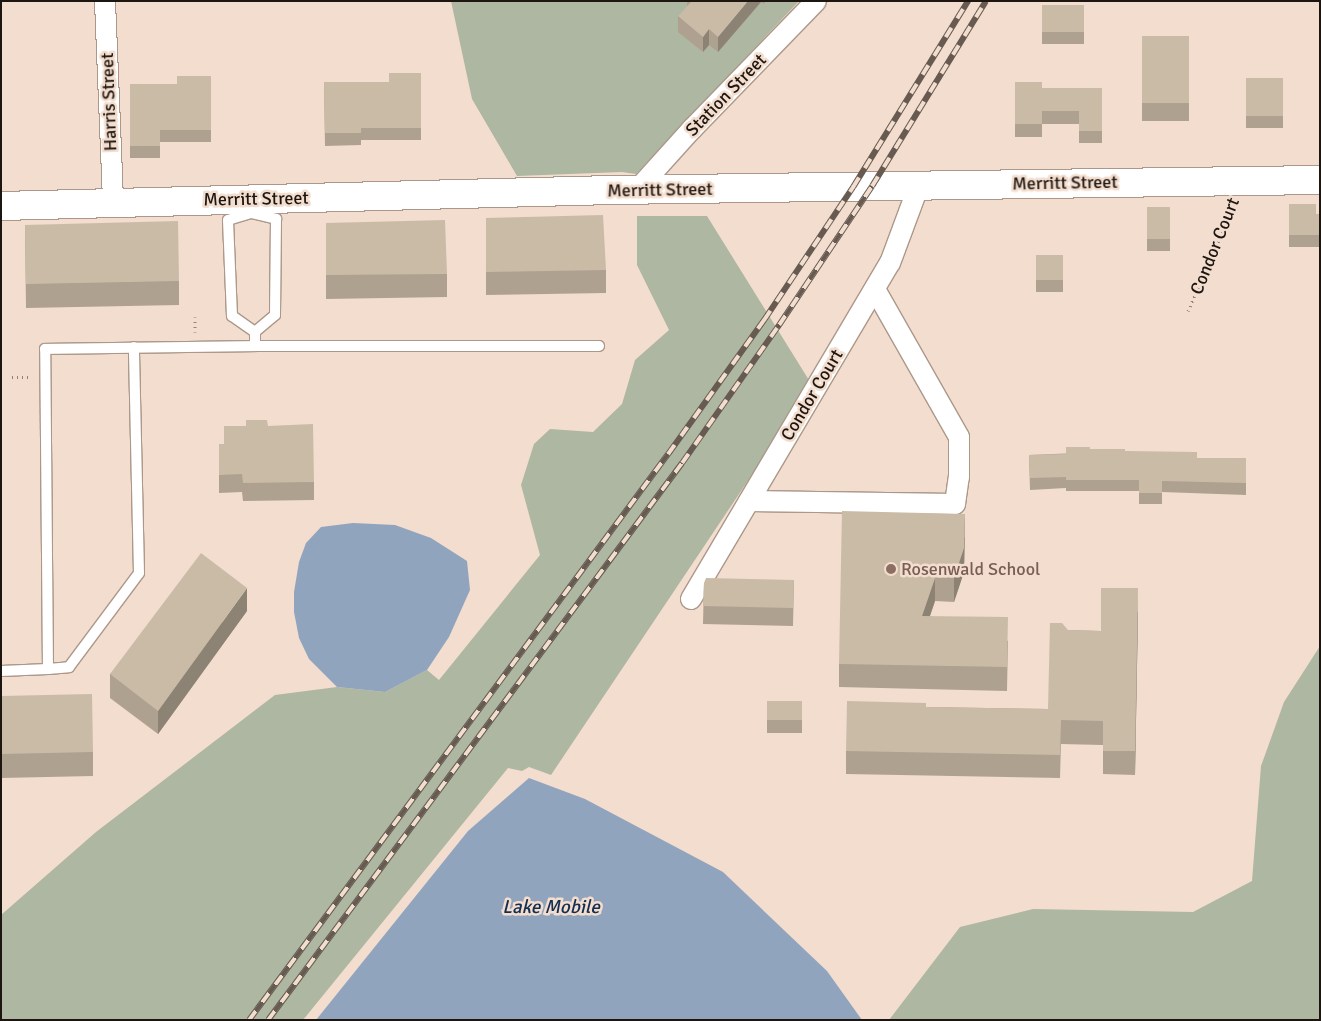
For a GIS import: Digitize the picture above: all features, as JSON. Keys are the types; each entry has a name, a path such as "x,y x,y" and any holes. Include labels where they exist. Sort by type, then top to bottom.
{"street":[{"name":"Harris Street","path":"105,1 113,203"},
{"name":"Station Street","path":"637,190 692,129 816,1"},
{"name":"Merritt Street","path":"1,206 113,203 251,206 637,190 1320,180"},
{"name":"Condor Court","path":"691,598 890,263 919,185"},
{"path":"749,501 955,504 959,437 875,289"}],"lane":[{"path":"255,332 232,316 228,220 251,206 276,219 274,315 255,332 255,346"},
{"path":"48,669 45,349 255,346 600,346"},
{"path":"1,670 69,667 139,573 134,347"}],"path":[{"name":"Condor Court","path":"1188,311 1238,198 1238,181"},
{"path":"195,317 195,339"},
{"path":"12,377 34,377"}],"green space":[{"path":"451,1 799,1 636,174 622,172 517,176 472,99"},
{"path":"637,216 707,216 812,385 551,775 529,767 522,771 508,768 303,1020 1,1020 1,915 96,832 275,695 337,687 385,692 427,670 439,680 540,555 521,485 534,444 550,429 593,432 622,404 635,360 669,330 637,265"},
{"path":"1320,646 1320,1020 889,1020 960,927 1033,909 1193,912 1252,881 1261,766 1284,702"}],"water":[{"path":"353,523 395,525 431,538 467,561 470,590 449,637 427,670 385,692 337,687 309,659 299,638 294,612 294,592 299,562 306,543 321,527"},
{"name":"Lake Mobile","path":"529,778 585,799 723,872 827,971 862,1020 316,1020 468,831"}],"building":[{"path":"692,1 748,1 718,37 709,29 703,37 678,16"},
{"path":"1042,5 1084,5 1084,32 1042,32"},
{"path":"1142,36 1189,36 1189,103 1142,103"},
{"path":"389,73 421,73 421,128 361,128 361,133 325,133 324,82 389,82"},
{"path":"177,76 211,76 211,130 160,130 160,146 130,146 130,84 177,84"},
{"path":"1246,78 1283,78 1283,116 1246,116"},
{"path":"1015,82 1042,82 1042,88 1102,88 1102,131 1079,131 1079,111 1042,111 1042,124 1015,124"},
{"path":"1289,204 1316,204 1316,214 1320,214 1320,235 1289,235"},
{"path":"1147,207 1170,207 1170,239 1147,239"},
{"path":"603,215 606,270 486,272 486,218"},
{"path":"445,220 447,274 326,275 326,223"},
{"path":"178,221 179,281 26,284 25,225"},
{"path":"1036,255 1063,255 1063,280 1036,280"},
{"path":"246,420 267,420 268,426 313,424 314,482 243,483 242,474 219,475 219,444 224,444 224,426 246,426"},
{"path":"1066,447 1125,449 1125,451 1197,452 1197,458 1246,458 1246,483 1162,481 1162,493 1139,493 1139,480 1066,480 1066,477 1030,478 1029,455 1066,454"},
{"path":"842,511 965,514 964,548 954,578 935,578 922,616 1008,617 1007,667 839,664"},
{"path":"201,553 247,588 158,711 110,674"},
{"path":"706,578 794,580 793,608 703,606"},
{"path":"1101,588 1138,588 1135,751 1103,751 1103,721 1061,720 1060,755 846,751 847,701 926,703 926,707 1048,709 1050,623 1062,623 1068,630 1101,631"},
{"path":"92,694 93,752 1,754 1,696"},
{"path":"767,701 802,701 802,720 767,720"}],"railway":[{"path":"249,1020 668,454 764,320 853,187 968,1"},
{"path":"268,1020 682,463 779,325 872,186 986,1"}],"place":[{"name":"Rosenwald School","path":"891,569"}]}
